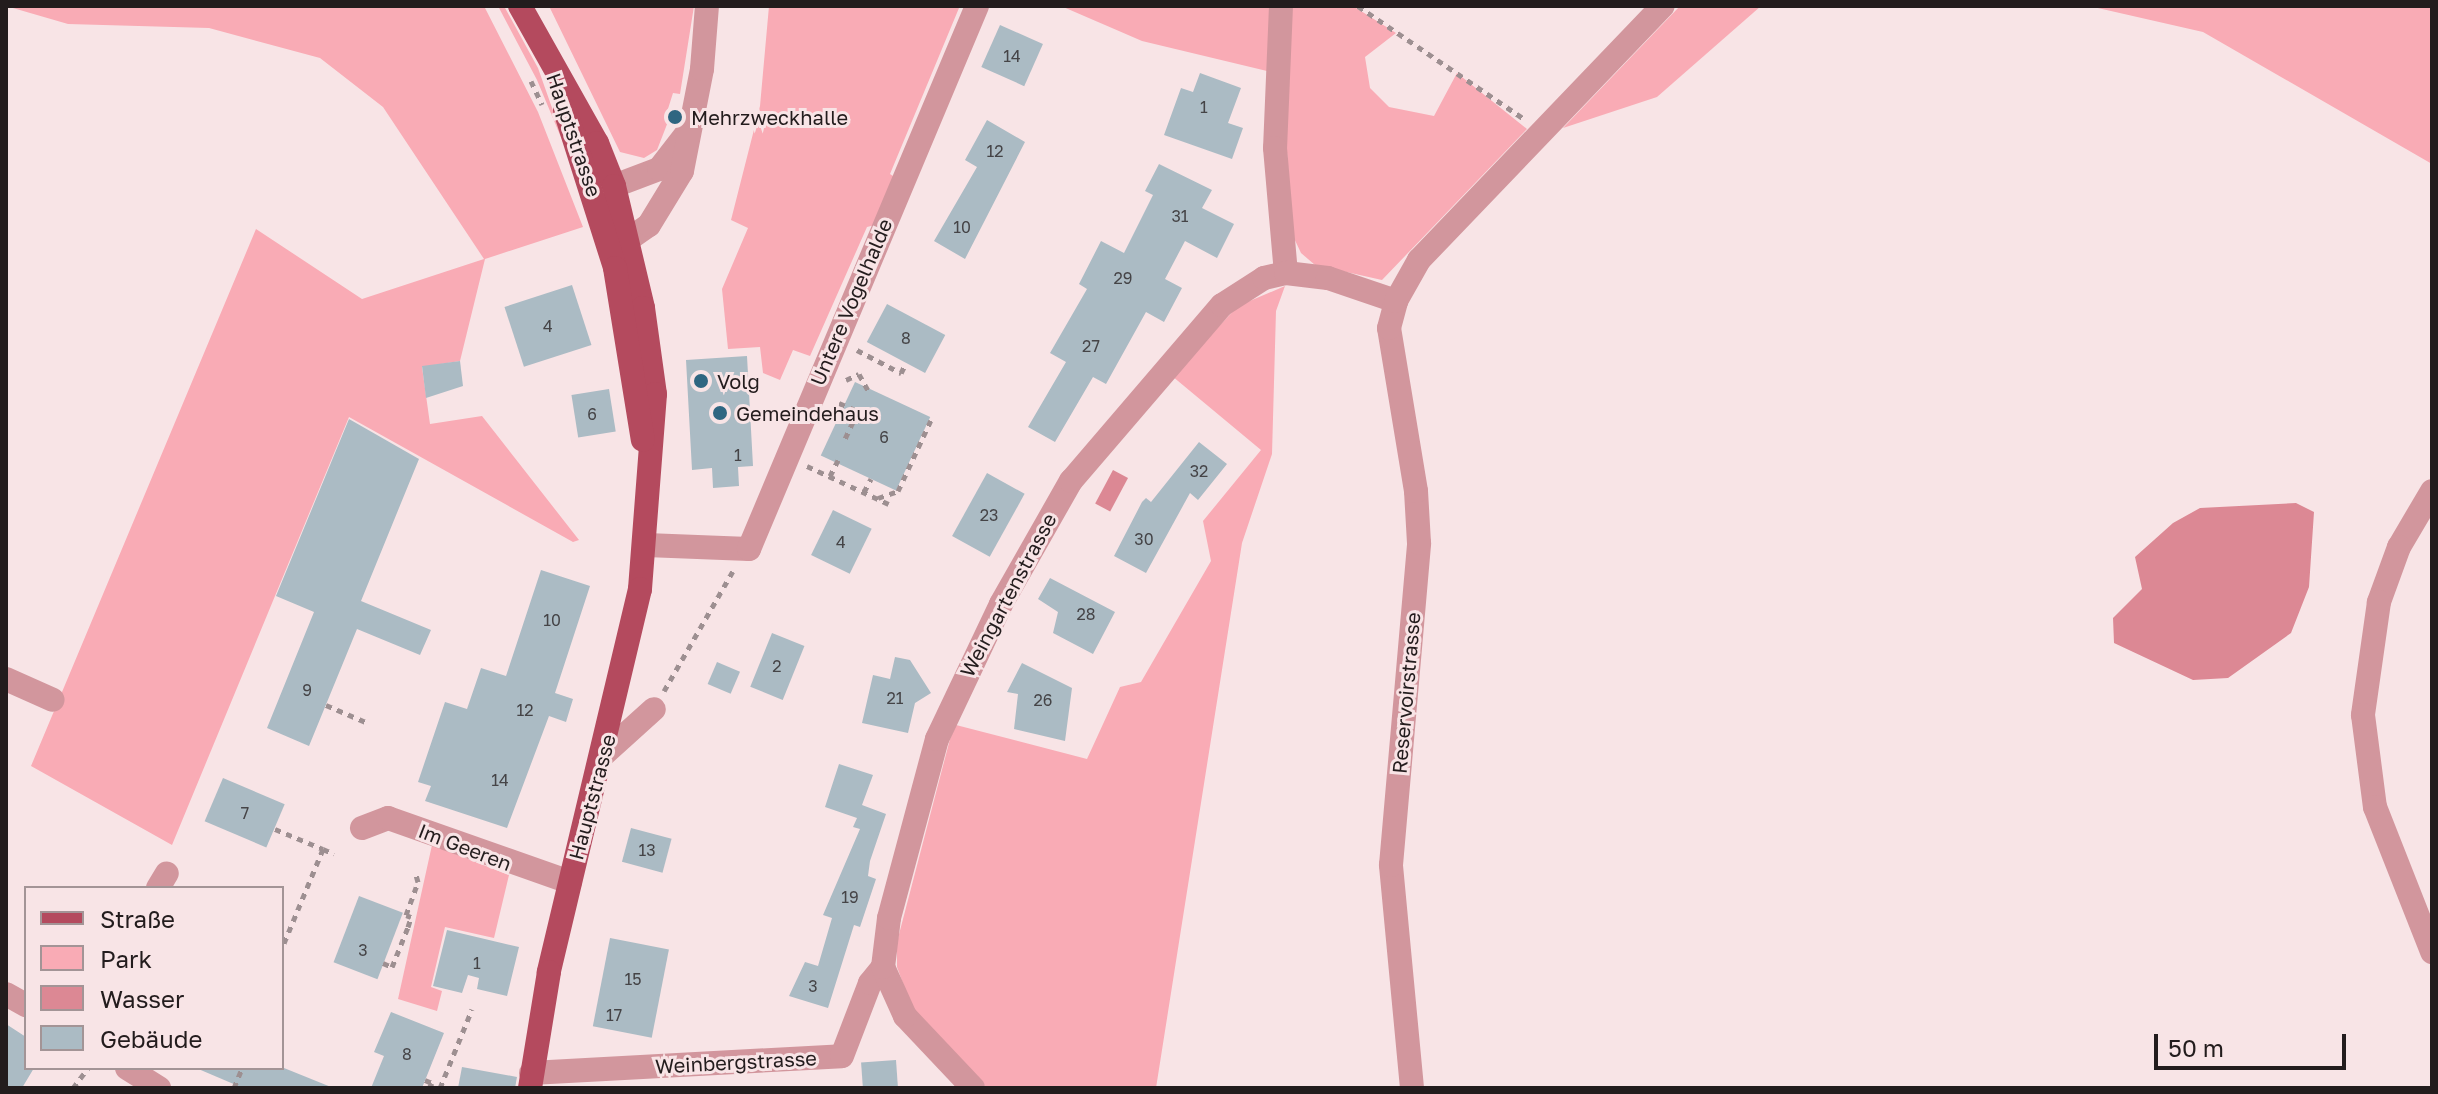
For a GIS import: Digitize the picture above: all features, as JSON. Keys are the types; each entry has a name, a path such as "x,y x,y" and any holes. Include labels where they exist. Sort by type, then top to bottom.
{"main road":[{"name":"Hauptstrasse","path":"520,6 597,143 614,186 629,239 655,394 646,545 604,754 570,882 530,1081"},
{"name":"Hauptstrasse","path":"544,48 602,220 628,335 650,506"},
{"path":"614,186 602,220 629,239"}],"street":[{"path":"629,239 649,225 673,192 693,120 707,6"},
{"name":"Untere Vogelhalde","path":"749,549 977,6"},
{"path":"1281,6 1275,148 1286,273"},
{"path":"1396,301 1419,260 1663,6"},
{"path":"614,186 659,169 693,120"},
{"name":"Weingartenstrasse","path":"883,967 889,918 937,739 1046,522 1097,447 1202,324 1243,289 1286,273 1328,278 1396,301"},
{"name":"Reservoirstrasse","path":"1396,301 1389,328 1416,491 1419,543 1391,865 1412,1088"},
{"path":"2432,491 2399,547 2379,602 2363,715 2375,807 2432,952"},
{"path":"646,545 749,549"},
{"path":"6,679 53,700"},
{"path":"604,754 654,709"},
{"name":"Im Geeren","path":"362,828 388,818 570,882"},
{"path":"883,967 911,1024 973,1088"},
{"name":"Weinbergstrasse","path":"530,1081 842,1056 870,983 883,967"},
{"path":"6,994 24,1004"},
{"path":"130,1070 159,1088"}],"path":[{"path":"1358,6 1424,47 1542,134"},
{"path":"861,342 857,350 901,373 906,363"},
{"path":"847,379 859,374 869,392"},
{"path":"839,403 858,411 844,441"},
{"path":"877,498 898,491 931,420"},
{"path":"811,451 806,465 889,504"},
{"path":"830,476 838,460"},
{"path":"864,492 871,479"},
{"path":"654,709 749,549"},
{"path":"326,705 368,723"},
{"path":"275,829 334,854"},
{"path":"284,943 323,849"},
{"path":"383,963 392,967 408,927 411,917 406,915 418,882 415,871"},
{"path":"440,1088 472,1009"},
{"path":"73,1088 86,1070"},
{"path":"425,1080 432,1083 429,1088"}],"green space":[{"path":"6,6 484,6 538,112 583,227 485,259 460,361 422,367 430,424 482,416 579,540 573,542 349,417 172,845 31,766 256,229 362,299 484,259 383,107 320,58 209,28 68,24"},
{"path":"498,6 504,6 538,68 570,159 537,80"},
{"path":"549,6 694,6 680,94 673,93 667,112 671,114 657,150 644,158 620,152"},
{"path":"769,6 959,8 890,174 896,178 875,225 867,227 810,356 793,350 780,380 763,373 760,347 728,349 722,289 748,228 731,220 760,106"},
{"path":"1061,6 1273,6 1267,71 1142,41"},
{"path":"1292,6 1353,6 1396,33 1365,57 1370,88 1389,107 1434,116 1457,73 1527,129 1382,280 1315,265 1301,253 1293,236 1285,124"},
{"path":"1680,6 1761,6 1657,97 1563,128"},
{"path":"2089,6 2432,6 2432,164 2203,32"},
{"path":"1285,286 1276,311 1272,454 1242,543 1156,1088 987,1088 912,1008 897,967 897,942 950,739 956,725 1087,759 1120,687 1141,682 1211,561 1203,521 1261,450 1172,376 1238,306"},
{"path":"432,845 509,875 494,938 445,927 431,987 442,991 437,1011 398,999"}],"water":[{"path":"1113,470 1128,478 1110,512 1095,504"},
{"path":"2296,503 2314,512 2309,587 2291,633 2228,678 2193,680 2114,643 2113,618 2142,589 2135,557 2173,523 2200,508"}],"building":[{"path":"1000,25 1043,44 1024,86 981,67"},
{"path":"1200,73 1241,88 1228,123 1243,128 1232,159 1164,135 1181,88 1193,92"},
{"path":"987,120 1025,142 965,259 934,241 977,167 965,160"},
{"path":"1159,164 1212,190 1202,208 1234,224 1217,258 1185,241 1165,279 1182,288 1164,322 1146,312 1106,384 1093,377 1055,442 1028,427 1066,362 1050,353 1087,289 1079,284 1101,241 1124,253 1153,195 1145,191"},
{"path":"572,285 591,345 524,367 504,307"},
{"path":"887,304 945,335 925,373 867,342"},
{"name":"Gemeindehaus","path":"747,356 753,466 738,467 739,486 713,488 712,468 692,470 686,360"},
{"path":"460,361 463,386 426,398 422,366"},
{"path":"855,382 930,417 896,490 821,455"},
{"path":"609,389 616,431 578,437 571,395"},
{"path":"349,419 419,459 361,601 431,630 420,655 357,629 309,746 267,728 314,612 276,596"},
{"path":"1199,442 1227,464 1198,500 1190,493 1146,573 1114,556 1142,502 1146,498 1151,502"},
{"path":"987,473 1025,494 990,557 952,536"},
{"path":"833,510 872,529 850,574 811,555"},
{"path":"541,570 590,586 555,693 573,699 566,722 549,716 507,828 425,801 431,786 418,782 445,702 467,709 481,668 506,676"},
{"path":"1050,578 1115,612 1093,654 1053,633 1058,612 1038,599"},
{"path":"772,633 804,646 783,700 750,687"},
{"path":"895,657 910,660 931,693 915,703 908,733 862,723 873,675 890,679"},
{"path":"717,662 740,672 731,694 708,684"},
{"path":"1022,663 1072,688 1065,741 1014,729 1018,694 1007,692"},
{"path":"839,764 873,775 862,805 886,814 870,861 868,876 876,879 860,927 854,925 828,1008 789,996 805,962 818,966 832,918 823,915 860,829 853,827 857,818 825,807"},
{"path":"223,778 285,804 266,847 205,821"},
{"path":"631,828 672,839 663,873 622,862"},
{"path":"359,896 403,913 377,979 334,962"},
{"path":"447,930 519,947 507,996 477,989 479,978 468,975 462,993 433,986"},
{"path":"610,938 669,949 652,1038 593,1026"},
{"path":"391,1012 444,1033 422,1088 371,1088 384,1056 374,1052"},
{"path":"6,1024 24,1036 24,1070 33,1070 22,1088 6,1088"},
{"path":"896,1060 898,1088 863,1088 861,1062"},
{"path":"462,1067 517,1077 515,1088 458,1088"},
{"path":"284,1068 331,1087 243,1088 201,1070"}],"place":[{"name":"Mehrzweckhalle","path":"675,117"},
{"name":"Volg","path":"701,381"},
{"name":"Gemeindehaus","path":"720,413"}]}
